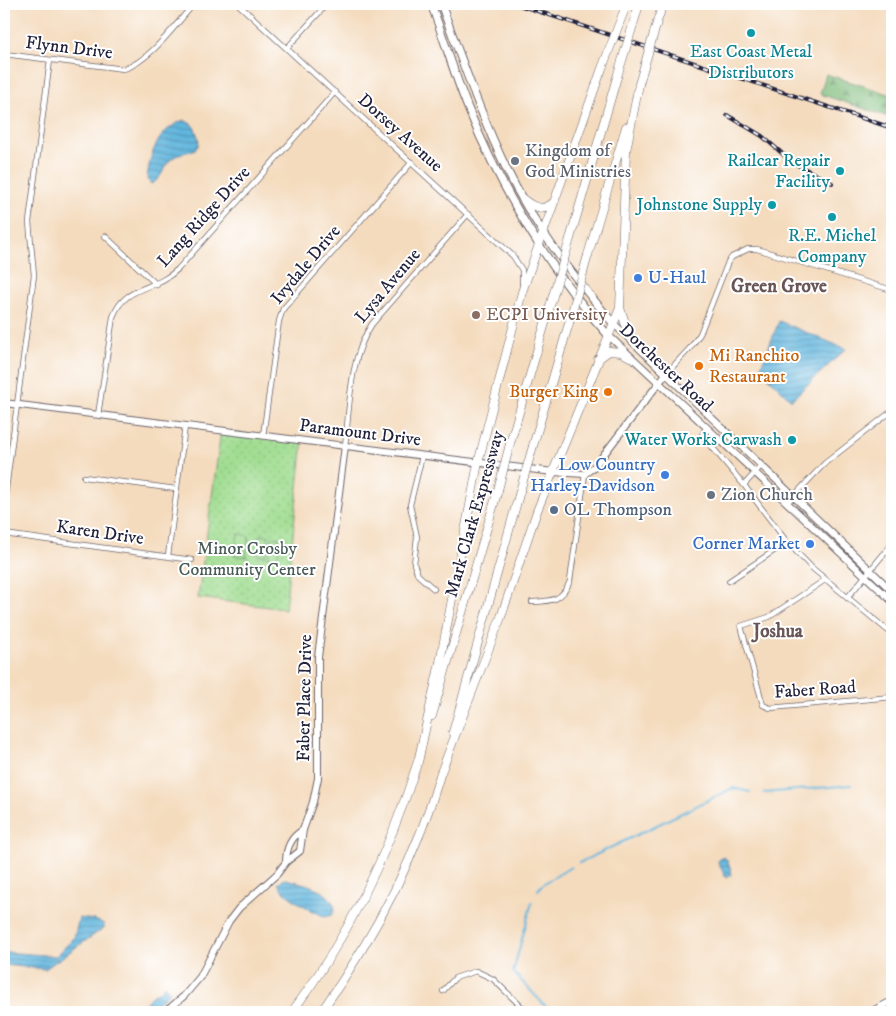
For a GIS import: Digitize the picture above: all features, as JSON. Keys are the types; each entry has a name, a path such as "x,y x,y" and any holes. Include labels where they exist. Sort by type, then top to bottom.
{"highway":[{"name":"Mark Clark Expressway","path":"292,1012 333,951 374,877 401,813 448,667 511,440 639,4"},
{"name":"Mark Clark Expressway","path":"321,1012 354,962 393,892 418,836 440,775 568,322 663,4"},
{"path":"418,762 440,662 478,463 522,292 601,71 626,8"},
{"path":"636,345 628,331 620,308 626,151 639,84"},
{"path":"523,199 531,206 542,208 550,206 556,200"},
{"path":"440,775 501,617 552,472 620,308"},
{"path":"597,360 609,351 621,352 630,357"}],"main road":[{"name":"Dorchester Road","path":"442,4 477,104 523,199 571,272 613,323"},
{"name":"Dorchester Road","path":"432,7 468,108 514,207 558,276 608,334"}],"street":[{"name":"Flynn Drive","path":"4,54 124,69 134,66 144,58 194,4"},
{"name":"Dorsey Avenue","path":"238,4 513,256 522,270 522,292"},
{"path":"287,48 327,4"},
{"path":"4,504 34,275 28,222 50,60"},
{"name":"Lang Ridge Drive","path":"98,415 113,317 117,305 127,295 157,285 178,270 335,92"},
{"name":"Ivydale Drive","path":"263,436 279,321 283,309 412,162"},
{"name":"Lysa Avenue","path":"345,446 357,352 364,336 372,324 468,214"},
{"path":"105,236 157,285"},
{"path":"532,602 550,601 562,595 570,581 584,474 595,466 665,375 700,334 728,262 732,257 748,249 758,249 892,290"},
{"name":"Dorchester Road","path":"613,323 759,468 788,502 869,574 892,591"},
{"name":"Dorchester Road","path":"608,334 658,384 707,427 793,496 869,574 892,601"},
{"name":"Paramount Drive","path":"4,403 478,463 584,474"},
{"path":"788,502 825,463 892,411"},
{"path":"168,556 185,426"},
{"path":"707,427 702,435 744,485 787,542 825,580 892,634"},
{"name":"Faber Place Drive","path":"165,1012 184,996 200,977 229,920 239,908 277,874 286,862 300,851 303,830 313,802 318,778 318,657 345,446"},
{"path":"422,456 410,505 417,537 414,564 418,575 434,589"},
{"path":"744,485 759,468"},
{"path":"84,477 176,489"},
{"name":"Karen Drive","path":"4,534 192,560"},
{"path":"729,581 787,542"},
{"path":"847,598 869,574 892,544"},
{"name":"Faber Road","path":"825,580 769,617 741,626 766,707 892,697"},
{"name":"Faber Place Drive","path":"286,862 286,852 294,835 303,830"},
{"path":"443,990 456,978 476,970 493,979 527,1012"},
{"path":"870,1012 892,1001"}],"green space":[{"path":"826,74 892,95 892,118 820,94"},
{"name":"Minor Crosby Community Center","path":"221,431 303,441 285,609 198,598"},
{"path":"238,534 249,536 246,557 234,555"},
{"path":"260,535 269,536 265,556 256,554"},
{"path":"272,537 281,539 277,558 268,557"}],"water":[{"path":"184,120 193,125 198,135 199,142 197,147 170,160 158,179 151,184 147,179 148,169 157,143 175,124"},
{"path":"779,321 846,349 791,400 760,369"},
{"path":"724,857 732,874 726,878 718,862 719,859"},
{"path":"285,879 322,891 328,896 335,909 332,915 325,917 292,898 278,883"},
{"path":"79,918 95,920 104,924 104,928 45,969 4,965 4,952 56,956 74,938"},
{"path":"164,985 170,992 148,1012 138,1012 153,994 161,991"}],"waterway":[{"path":"764,793 851,785"},
{"path":"579,863 733,788 750,792"},
{"path":"538,890 543,884 571,867"},
{"path":"532,902 513,972 551,1012"}],"railway":[{"path":"516,4 892,128"},
{"path":"727,115 762,136 792,162 832,183"}],"place":[{"name":"East Coast Metal Distributors","path":"751,33"},
{"name":"Kingdom of God Ministries","path":"515,161"},
{"name":"Railcar Repair Facility","path":"840,171"},
{"name":"Johnstone Supply","path":"772,205"},
{"name":"R.E. Michel Company","path":"832,217"},
{"name":"U-Haul","path":"638,278"},
{"name":"ECPI University","path":"476,315"},
{"name":"Mi Ranchito Restaurant","path":"699,366"},
{"name":"Burger King","path":"608,392"},
{"name":"Water Works Carwash","path":"792,440"},
{"name":"Low Country Harley-Davidson","path":"665,475"},
{"name":"Zion Church","path":"711,495"},
{"name":"OL Thompson","path":"554,510"},
{"name":"Corner Market","path":"810,544"}],"district":[{"name":"Green Grove","path":"779,286"},
{"name":"Joshua","path":"778,631"}]}
